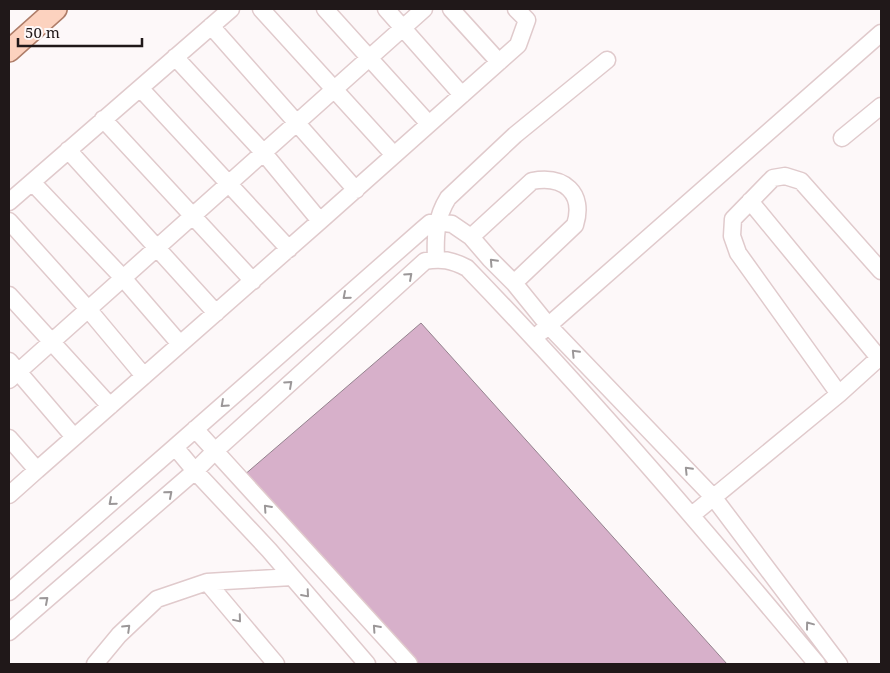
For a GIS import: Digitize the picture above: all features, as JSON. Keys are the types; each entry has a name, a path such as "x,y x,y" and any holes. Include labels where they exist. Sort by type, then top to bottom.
{"main road":[{"path":"9,50 56,9"}],"lane":[{"path":"9,202 231,9"},
{"path":"261,9 394,155"},
{"path":"325,9 368,59 429,124"},
{"path":"386,9 462,95"},
{"path":"74,437 12,371 51,342 424,9"},
{"path":"451,9 499,62"},
{"path":"9,495 518,45 527,20 516,9"},
{"path":"210,26 356,190"},
{"path":"535,338 881,32"},
{"path":"175,58 263,152 320,221"},
{"path":"436,259 435,233 437,222 441,208 448,198 515,135 607,60"},
{"path":"140,88 289,249"},
{"path":"842,138 881,106"},
{"path":"103,119 253,281"},
{"path":"68,150 216,313"},
{"path":"839,394 738,252 732,236 733,220 773,178 785,176 800,181 881,272"},
{"path":"472,237 532,181 544,178 556,180 574,192 578,204 578,215 575,225 514,283"},
{"path":"32,182 123,278 180,344"},
{"path":"692,515 839,394 880,357 750,201"},
{"path":"9,221 88,308 144,376"},
{"path":"9,592 423,229 430,223 437,222 452,224 472,237 490,259 514,283 548,325 714,498 839,664"},
{"path":"9,632 195,472 215,451 425,261 436,259 453,260 467,268 535,338 692,515 817,664"},
{"path":"9,294 110,406"},
{"path":"195,429 409,664"},
{"path":"9,438 37,470"},
{"path":"175,447 195,472 269,550 367,664"},
{"path":"101,662 119,635 158,599 207,582 292,577"},
{"path":"207,582 276,664"}],"building":[{"path":"421,323 727,664 414,664 243,476"}]}
